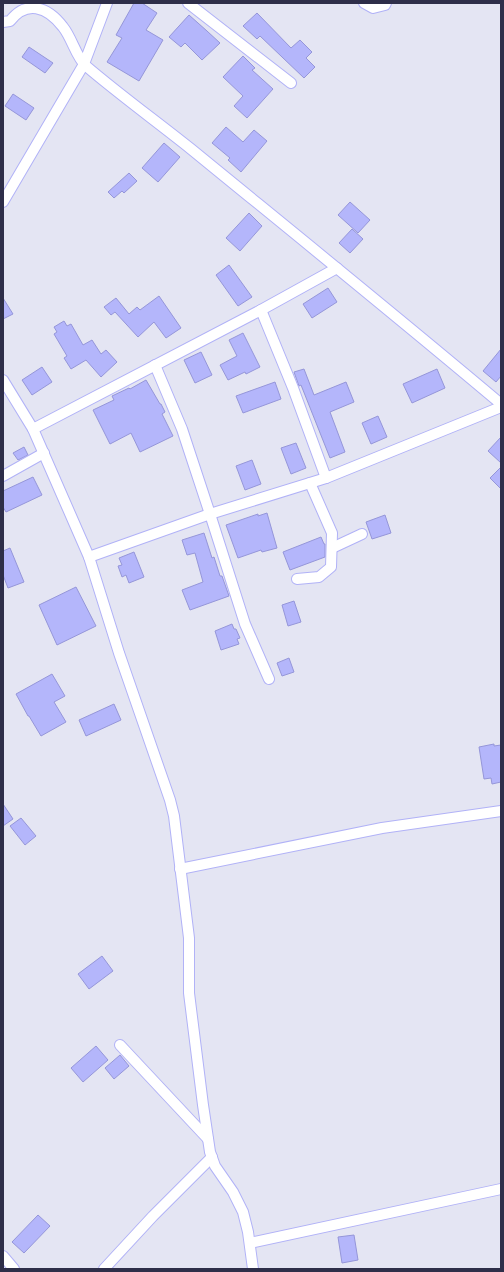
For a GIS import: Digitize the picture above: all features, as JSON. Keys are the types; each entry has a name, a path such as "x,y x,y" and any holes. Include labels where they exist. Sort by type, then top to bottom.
{"street":[{"path":"3,202 84,64 107,3"},
{"path":"188,3 291,83"},
{"path":"364,3 373,8 385,5 386,3"},
{"path":"3,22 10,21 21,6 34,4 48,12 63,27 84,64 183,142 501,404"},
{"path":"33,430 261,310 337,268"},
{"path":"261,310 293,388 326,478"},
{"path":"155,365 182,429 245,624 269,678"},
{"path":"3,380 33,430 44,452 89,557 119,653 170,800 174,816 189,938 190,993 208,1140 215,1166 233,1192 243,1212 250,1243 252,1269"},
{"path":"89,557 210,514 326,478 501,408"},
{"path":"3,476 44,452"},
{"path":"297,579 320,577 331,568 332,533 310,483"},
{"path":"332,548 362,534"},
{"path":"180,869 382,828 501,811"},
{"path":"120,1045 208,1140"},
{"path":"104,1269 153,1216 212,1157"},
{"path":"250,1243 501,1189"},
{"path":"3,1256 14,1269"}],"building":[{"path":"134,3 142,3 157,13 146,30 163,40 139,81 107,62 122,38 116,35"},
{"path":"257,13 291,48 300,40 312,52 306,58 315,67 304,78 260,36 257,39 243,26"},
{"path":"189,15 220,43 202,60 185,43 181,47 169,37"},
{"path":"29,47 53,63 45,73 22,57"},
{"path":"243,56 255,68 252,70 273,89 247,118 234,106 243,96 223,77"},
{"path":"13,94 34,108 26,120 5,106"},
{"path":"226,127 243,142 254,130 267,141 241,172 228,160 230,158 212,143"},
{"path":"164,143 180,157 158,182 142,168"},
{"path":"129,173 137,181 124,193 122,191 114,198 108,192"},
{"path":"350,202 370,220 358,233 338,215"},
{"path":"249,213 262,226 240,251 226,238"},
{"path":"352,229 363,239 350,253 339,243"},
{"path":"229,265 252,297 238,306 216,275"},
{"path":"328,288 337,302 312,318 303,304"},
{"path":"159,296 181,328 166,338 154,322 138,337 115,312 111,315 104,307 116,298 129,314 137,307 140,310"},
{"path":"3,298 13,314 3,319"},
{"path":"64,321 67,326 71,324 83,345 92,340 101,354 106,350 117,362 101,377 86,360 71,369 64,358 67,356 54,334 57,332 54,327"},
{"path":"243,333 260,367 246,374 245,372 228,380 220,365 237,356 229,340"},
{"path":"501,349 501,376 496,382 483,371"},
{"path":"201,352 212,375 195,383 184,360"},
{"path":"42,367 52,382 32,395 22,380"},
{"path":"304,369 314,395 346,382 354,402 330,412 345,452 330,458 301,385 299,386 294,372"},
{"path":"437,369 445,388 412,403 403,384"},
{"path":"146,380 165,412 162,414 173,436 140,452 131,433 110,444 93,410 114,400 112,396 129,388 130,389"},
{"path":"275,382 281,399 243,413 236,396"},
{"path":"378,416 387,437 371,444 362,423"},
{"path":"501,437 501,463 488,451"},
{"path":"296,443 306,468 291,474 281,448"},
{"path":"24,447 28,455 18,460 13,453"},
{"path":"252,460 261,484 245,490 236,466"},
{"path":"501,467 501,489 490,478"},
{"path":"33,477 42,495 6,512 3,507 3,491"},
{"path":"267,513 277,548 262,552 261,550 238,558 226,525 258,514 258,516"},
{"path":"385,515 391,533 372,539 366,522"},
{"path":"204,533 212,558 214,557 220,576 222,576 229,596 190,610 182,590 203,582 195,553 187,555 182,540"},
{"path":"321,537 325,544 325,557 290,570 283,552"},
{"path":"10,548 24,582 8,588 3,575 3,551"},
{"path":"134,552 144,577 129,583 126,575 122,577 118,566 122,565 119,558"},
{"path":"76,587 96,626 57,645 39,605"},
{"path":"294,601 301,622 288,626 282,605"},
{"path":"232,624 240,638 237,639 239,644 221,650 215,631"},
{"path":"289,658 294,672 282,676 277,663"},
{"path":"52,674 65,696 54,702 66,722 41,736 16,694"},
{"path":"114,704 121,720 86,736 79,720"},
{"path":"494,744 494,746 501,745 501,782 492,784 491,778 484,779 479,747"},
{"path":"3,804 13,819 3,826"},
{"path":"21,818 36,836 25,845 10,826"},
{"path":"102,956 113,971 89,989 78,974"},
{"path":"96,1046 108,1060 83,1082 71,1068"},
{"path":"120,1055 129,1066 114,1079 105,1068"},
{"path":"38,1215 50,1226 24,1253 12,1242"},
{"path":"354,1235 358,1260 342,1263 338,1237"}]}
